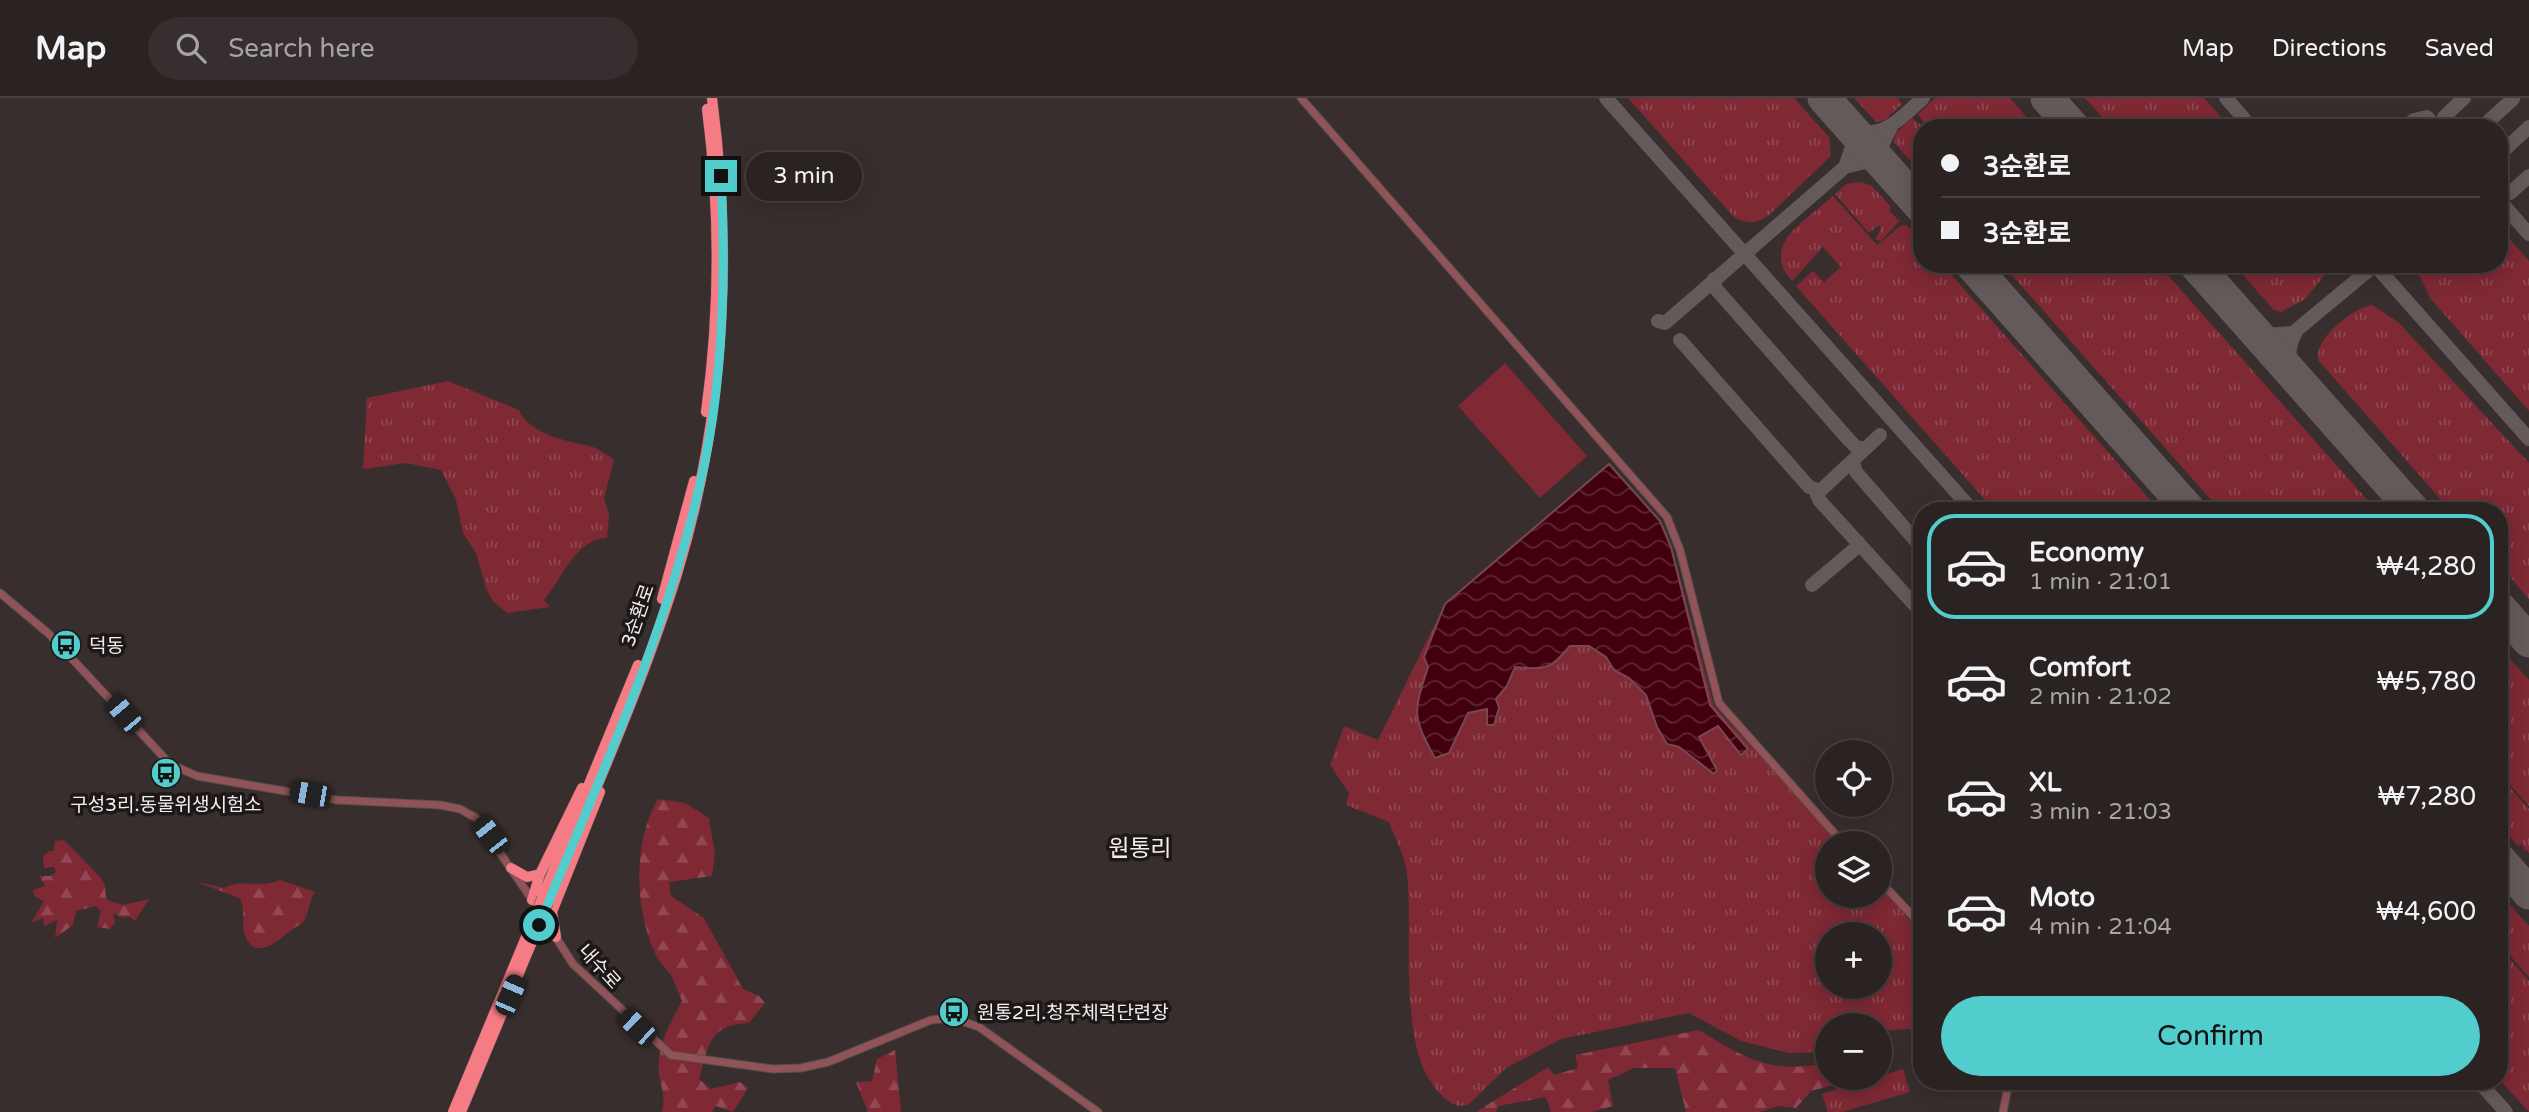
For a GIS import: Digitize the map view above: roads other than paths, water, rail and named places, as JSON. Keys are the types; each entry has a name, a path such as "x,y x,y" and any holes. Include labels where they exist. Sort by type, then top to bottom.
{"highway":[{"name":"3순환로","path":"620,722 673,563 693,483 707,408 713,344 717,236 706,98"},
{"name":"3순환로","path":"453,1112 620,722 677,572 711,427 720,356 724,258 721,176 712,98"},
{"path":"556,937 540,908 540,874 620,722"},
{"path":"511,869 527,877 540,874"},
{"name":"3순환로","path":"461,1112 540,908"}],"street":[{"path":"1301,98 1667,517 1680,550 1719,703 1832,831"},
{"path":"0,593 49,634 170,764 197,776 337,800 440,804 460,809 476,818 540,908"},
{"path":"1892,894 1913,916"},
{"name":"내수로","path":"556,937 584,976 671,1055 773,1069 801,1068 828,1062 931,1020 953,1018 979,1027 1098,1112"},
{"path":"2003,1112 2007,1090"}],"water":[{"path":"1609,464 1660,521 1671,547 1710,705 1748,749 1741,755 1718,726 1699,737 1717,770 1714,774 1679,747 1667,744 1657,727 1646,695 1629,678 1614,670 1606,657 1589,646 1570,646 1547,666 1515,667 1507,686 1496,699 1499,708 1494,725 1487,725 1487,709 1468,713 1449,753 1435,758 1422,733 1417,714 1428,667 1424,657 1445,604"}],"place":[{"name":"덕동","path":"66,645"},
{"name":"구성3리.동물위생시험소","path":"166,773"},
{"name":"원통2리.청주체력단련장","path":"954,1012"}],"district":[{"name":"원통리","path":"1140,848"}]}
